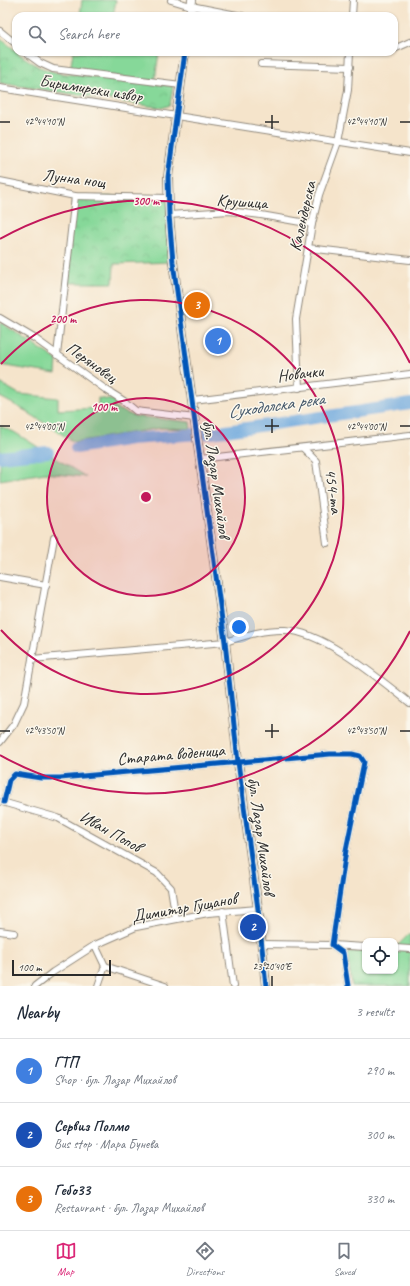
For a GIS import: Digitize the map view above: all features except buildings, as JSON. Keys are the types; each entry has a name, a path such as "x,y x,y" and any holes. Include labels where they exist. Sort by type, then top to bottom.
{"street":[{"path":"171,0 192,3 227,12"},
{"path":"352,12 353,0"},
{"path":"0,31 12,41"},
{"path":"398,46 410,42"},
{"name":"Биримирски извор","path":"30,56 40,64 53,68 181,85"},
{"name":"бул. Лазар Михайлов","path":"185,56 168,177 169,215 173,262 225,642 238,762 258,909 266,986"},
{"name":"Календерска","path":"299,388 296,320 312,224 319,195 338,142 348,90 350,56"},
{"path":"261,64 350,67"},
{"name":"Биримирски извор","path":"0,88 410,153"},
{"name":"Лунна нощ","path":"0,181 75,196 169,198"},
{"path":"58,355 75,196"},
{"name":"Крушица","path":"169,215 229,211 312,224"},
{"path":"308,248 410,260"},
{"name":"Перяновец","path":"0,318 34,338 136,411 195,420"},
{"name":"Новачки","path":"193,400 410,374"},
{"path":"200,459 410,435"},
{"name":"454-та","path":"303,448 316,461 327,543"},
{"path":"0,742 14,724 24,704 54,538"},
{"path":"0,577 46,585"},
{"path":"32,659 225,642 252,633 284,630 304,634 329,645 366,669 410,703"},
{"name":"Старата воденица","path":"2,802 9,780 15,774 41,778 60,778 330,754 352,754 360,756 364,762 346,850 332,945"},
{"name":"Иван Попов","path":"2,802 58,818 157,873 171,888 176,919"},
{"name":"Димитър Гущанов","path":"35,986 53,972 95,945 136,927 223,912 258,909"},
{"path":"223,912 233,986"},
{"path":"0,931 14,932"},
{"path":"261,944 362,947"},
{"path":"95,945 105,966 98,986"},
{"path":"332,945 343,953 348,986"},
{"path":"398,948 410,949"},
{"path":"105,966 165,986"}],"green space":[{"path":"82,0 116,0 114,12 80,12"},
{"path":"0,38 12,48 12,56 22,56 39,67 58,73 173,86 170,105 162,108 0,83"},
{"path":"72,56 158,56 155,81 70,71"},
{"path":"75,196 169,198 173,262 114,264 113,283 65,283"},
{"path":"0,322 57,360 56,374 0,365"},
{"path":"0,383 19,394 58,398 58,410 98,408 98,398 116,401 114,408 134,416 190,422 191,429 161,428 74,442 24,410 0,397"},
{"path":"0,426 14,432 86,477 45,473 0,480"},
{"path":"410,933 410,986 352,986 347,952 362,951 362,974 398,974 398,945"}],"waterway":[{"name":"Суходолска река","path":"76,448 131,439 212,433 410,404"},
{"name":"Суходолска река","path":"0,457 48,452"}],"cycle path":[{"path":"184,56 168,177 169,215 173,262 225,642 238,762 258,909 266,986"},
{"path":"4,802 9,780 15,774 41,778 60,778 330,754 352,754 360,756 364,762 346,850 332,945 343,953 348,986"}],"place":[{"name":"Гебо33","path":"197,305"},
{"name":"ГТП","path":"218,341"},
{"name":"Сервиз Полмо","path":"253,927"}]}
